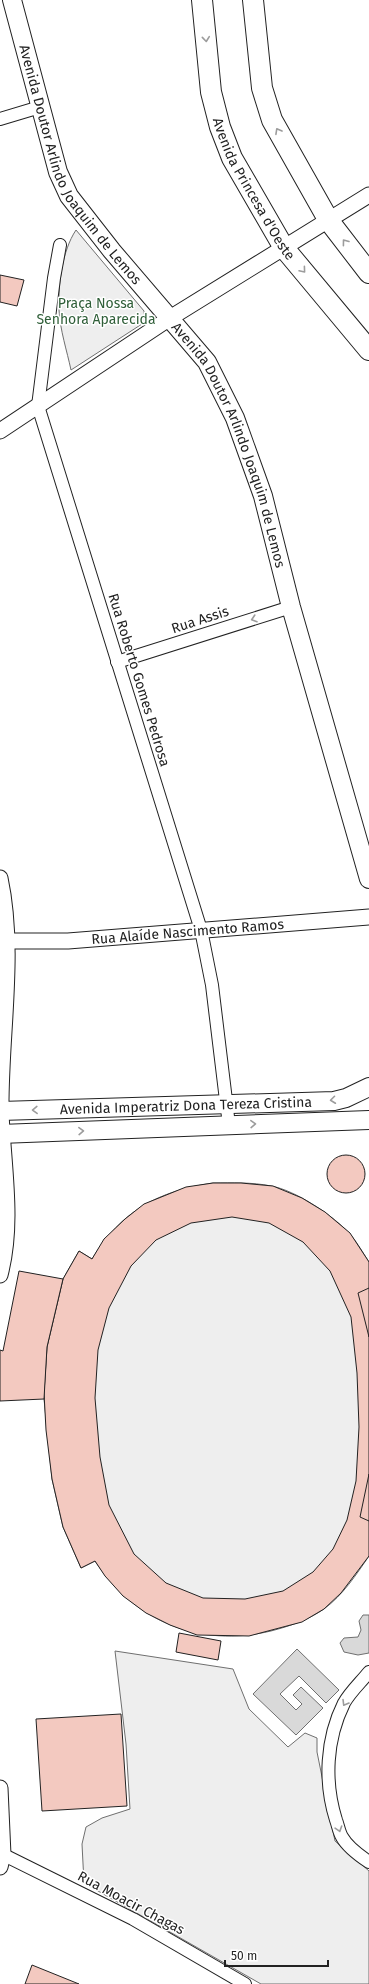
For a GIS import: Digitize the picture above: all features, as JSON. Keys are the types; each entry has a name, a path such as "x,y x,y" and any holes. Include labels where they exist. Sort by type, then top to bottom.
{"main road":[{"name":"Avenida Doutor Arlindo Joaquim de Lemos","path":"12,0 58,172 68,196 207,362 235,418 263,496 291,607 369,878"},
{"name":"Avenida Princesa d'Oeste","path":"202,0 211,92 220,127 232,158 284,248 369,350"},
{"path":"253,0 262,88 272,120 329,221 369,273"},
{"name":"Avenida Imperatriz Dona Tereza Cristina","path":"1,1111 334,1101 346,1098 369,1087"},
{"name":"Avenida Imperatriz Dona Tereza Cristina","path":"1,1134 369,1120"}],"street":[{"path":"0,119 40,107"},
{"path":"0,431 170,318 369,195"},
{"name":"Rua Roberto Gomes Pedrosa","path":"60,245 54,278 38,406 201,930 212,985 229,1125"},
{"name":"Rua Assis","path":"117,662 291,607"},
{"path":"0,878 4,899 1,1134 7,1213 6,1248 0,1275"},
{"name":"Rua Alaíde Nascimento Ramos","path":"3,941 68,941 369,917"},
{"path":"369,1672 345,1702 334,1727 330,1747 328,1775 332,1806 342,1838 361,1857 369,1862"},
{"path":"0,1788 1,1858"},
{"name":"Rua Moacir Chagas","path":"1,1858 133,1919 245,1984"}],"green space":[{"name":"Praça Nossa Senhora Aparecida","path":"76,230 144,311 145,322 71,370 61,325 59,300 60,279 64,258 71,238"},
{"path":"213,1183 242,1183 271,1186 281,1188 302,1198 334,1219 343,1227 355,1240 369,1262 369,1556 343,1591 318,1613 285,1627 245,1635 219,1636 195,1632 171,1625 150,1614 129,1600 111,1582 95,1561 81,1568 63,1527 52,1479 44,1399 63,1279 79,1251 92,1259 103,1242 115,1228 143,1206 158,1198 175,1192"},
{"path":"115,1651 233,1669 249,1709 288,1747 305,1733 317,1738 317,1752 335,1841 369,1871 369,1984 261,1984 84,1883 82,1844 86,1827 102,1818 130,1809 126,1744"}],"shaded area":[{"path":"363,1615 369,1615 369,1653 358,1655 344,1652 340,1643 344,1638 358,1637 361,1630 359,1621"},
{"path":"297,1649 339,1690 326,1703 299,1676 280,1694 296,1710 302,1704 293,1695 301,1687 323,1708 296,1735 253,1694"}],"building":[{"path":"0,275 24,280 17,306 0,302"},
{"path":"342,1155 350,1155 360,1160 364,1167 364,1181 360,1188 350,1193 342,1193 332,1188 330,1185 327,1178 327,1170 332,1160 335,1158"},
{"path":"213,1183 241,1183 273,1186 302,1198 325,1212 350,1233 369,1262 369,1556 341,1593 324,1609 302,1622 249,1636 197,1635 170,1625 146,1613 123,1596 105,1576 95,1561 81,1568 63,1527 52,1479 46,1430 44,1393 47,1347 63,1279 79,1251 92,1259 104,1239 125,1219 144,1204 186,1187","holes":["232,1217 269,1223 303,1242 330,1271 351,1317 357,1373 359,1427 356,1481 347,1520 333,1549 313,1572 283,1591 245,1599 203,1598 166,1583 134,1554 109,1505 100,1457 95,1398 98,1350 109,1308 131,1266 156,1240 191,1223"]},
{"path":"19,1271 63,1279 47,1347 44,1399 0,1401 0,1350 3,1351"},
{"path":"369,1288 369,1337 358,1293"},
{"path":"369,1474 369,1521 360,1517"},
{"path":"179,1633 221,1641 218,1660 176,1652"},
{"path":"121,1714 127,1806 42,1811 36,1719"},
{"path":"32,1965 79,1984 25,1984"}]}
